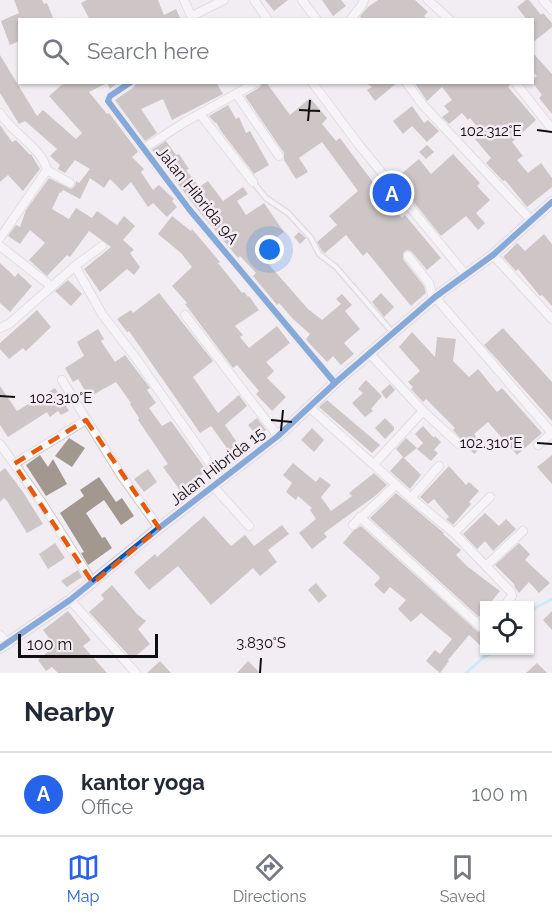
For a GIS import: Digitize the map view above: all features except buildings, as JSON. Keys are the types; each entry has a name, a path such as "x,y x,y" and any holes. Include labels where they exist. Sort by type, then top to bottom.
{"street":[{"path":"184,0 192,18 224,0"},
{"path":"254,0 267,18"},
{"path":"302,0 316,18"},
{"path":"352,18 364,0"},
{"path":"428,0 448,18"},
{"path":"543,0 552,10"},
{"name":"Jalan Hibrida 9A","path":"128,84 110,96 108,101 189,209 335,383"},
{"path":"143,149 254,84"},
{"path":"313,84 359,145 465,273"},
{"path":"408,84 423,105 531,220"},
{"path":"517,84 552,129"},
{"path":"237,95 279,156"},
{"path":"0,113 7,124 43,158 46,170 70,183"},
{"path":"200,114 253,182"},
{"path":"0,238 46,170"},
{"name":"Jalan Hibrida 15","path":"4,646 93,583 159,528 278,436 335,383 434,298 465,273 494,255 552,202"},
{"path":"0,246 51,286"},
{"path":"0,328 9,324 51,286 102,246"},
{"path":"494,255 552,319"},
{"path":"408,256 429,283 434,298 552,433 538,445"},
{"path":"75,266 102,314 138,361 218,484 249,526"},
{"path":"185,315 278,436"},
{"path":"370,354 423,411 459,444"},
{"path":"62,380 121,475 159,528"},
{"path":"309,407 396,485 454,533 511,592 512,596 508,601"},
{"path":"374,464 423,411"},
{"path":"14,464 86,420"},
{"path":"0,444 42,503 93,583"},
{"path":"411,498 439,466"},
{"path":"353,525 396,485"},
{"path":"454,533 490,497"},
{"path":"360,517 480,626"},
{"path":"486,566 523,531"},
{"path":"70,600 136,673"},
{"path":"0,635 4,646"}],"lane":[{"path":"253,182 266,198 288,213 310,238 319,254 336,267 393,334"}],"highlighted area":[{"path":"86,420 159,528 93,583 14,464"}],"waterway":[{"path":"534,609 552,599"},
{"path":"466,673 488,655"}],"cycle path":[{"path":"128,84 110,96 108,101 189,209 335,383"},
{"path":"0,648 70,600 278,436 335,383 435,297 493,255 552,202"}],"place":[{"name":"kantor yoga","path":"392,193"}]}
